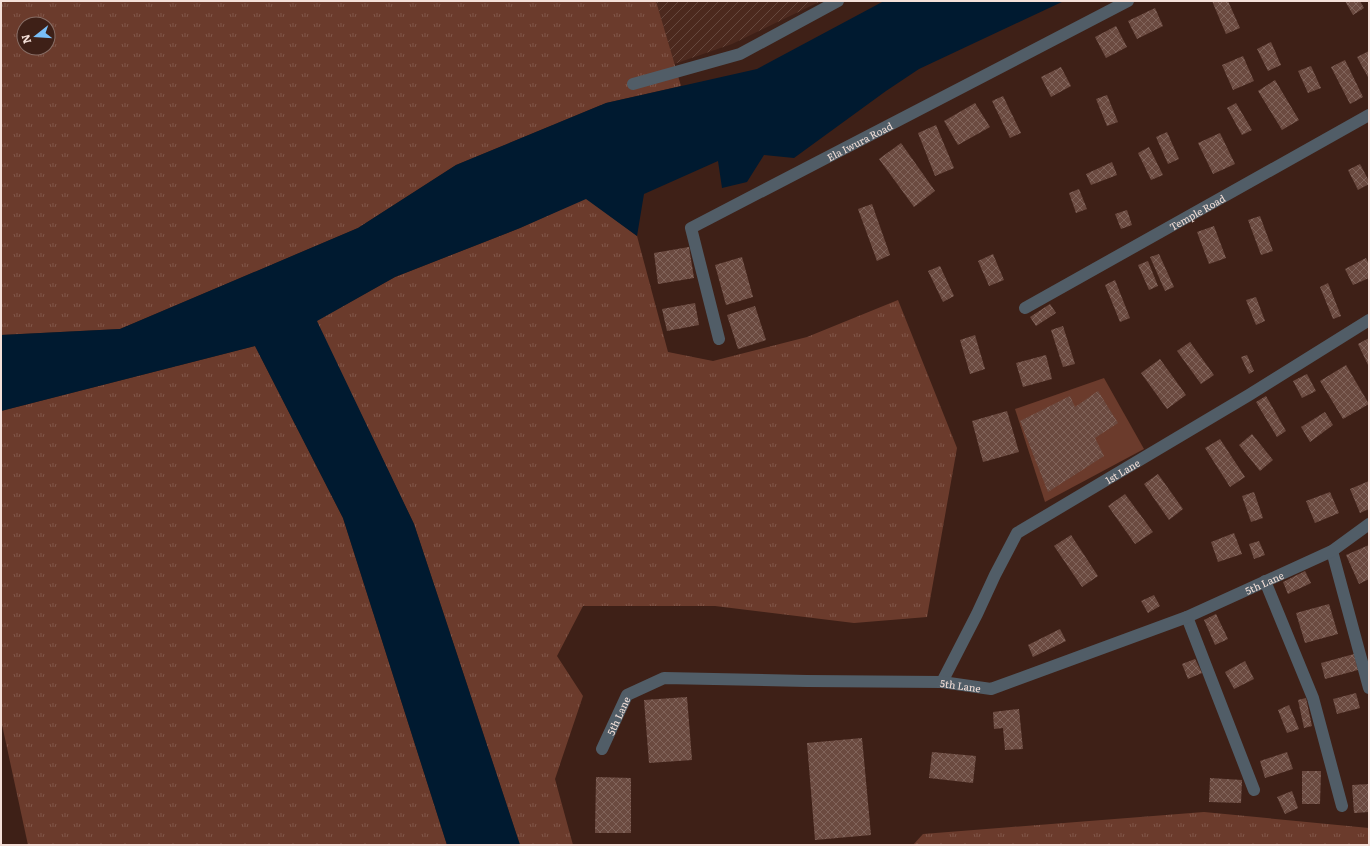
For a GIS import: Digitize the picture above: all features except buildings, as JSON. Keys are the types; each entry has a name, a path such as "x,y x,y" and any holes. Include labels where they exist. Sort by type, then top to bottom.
{"street":[{"path":"633,84 740,54 838,1"},
{"name":"Ela Iwura Road","path":"720,339 691,228 1128,1"},
{"name":"Temple Road","path":"1025,308 1369,115"},
{"name":"1st Lane","path":"942,682 1017,533 1249,395 1369,320"},
{"name":"5th Lane","path":"602,749 627,695 664,678 942,682 991,689 1187,617 1332,551 1369,524"},
{"path":"1332,551 1369,688"},
{"path":"1265,582 1313,698 1342,806"},
{"path":"1187,617 1254,790"}],"shaded area":[{"path":"656,1 821,1 732,44 674,64"}],"green space":[{"path":"1,1 656,1 681,86 606,103 456,165 358,228 120,329 1,335"},
{"path":"586,198 637,236 668,352 713,361 807,337 898,300 957,448 927,617 854,623 715,606 583,606 557,656 583,696 555,779 573,845 520,845 414,524 316,321 395,277 520,228"},
{"path":"255,346 343,518 447,845 28,845 1,720 1,411"},
{"path":"1104,378 1144,449 1045,502 1015,409"},
{"path":"1204,812 1369,828 1369,845 913,845 923,834"}],"water":[{"path":"884,1 1064,1 919,69 886,91 794,158 764,155 747,182 722,188 718,161 644,194 637,236 586,199 520,228 395,277 317,321 414,524 520,845 447,845 343,518 255,346 1,411 1,335 120,329 358,228 456,165 606,103 757,69"}]}
